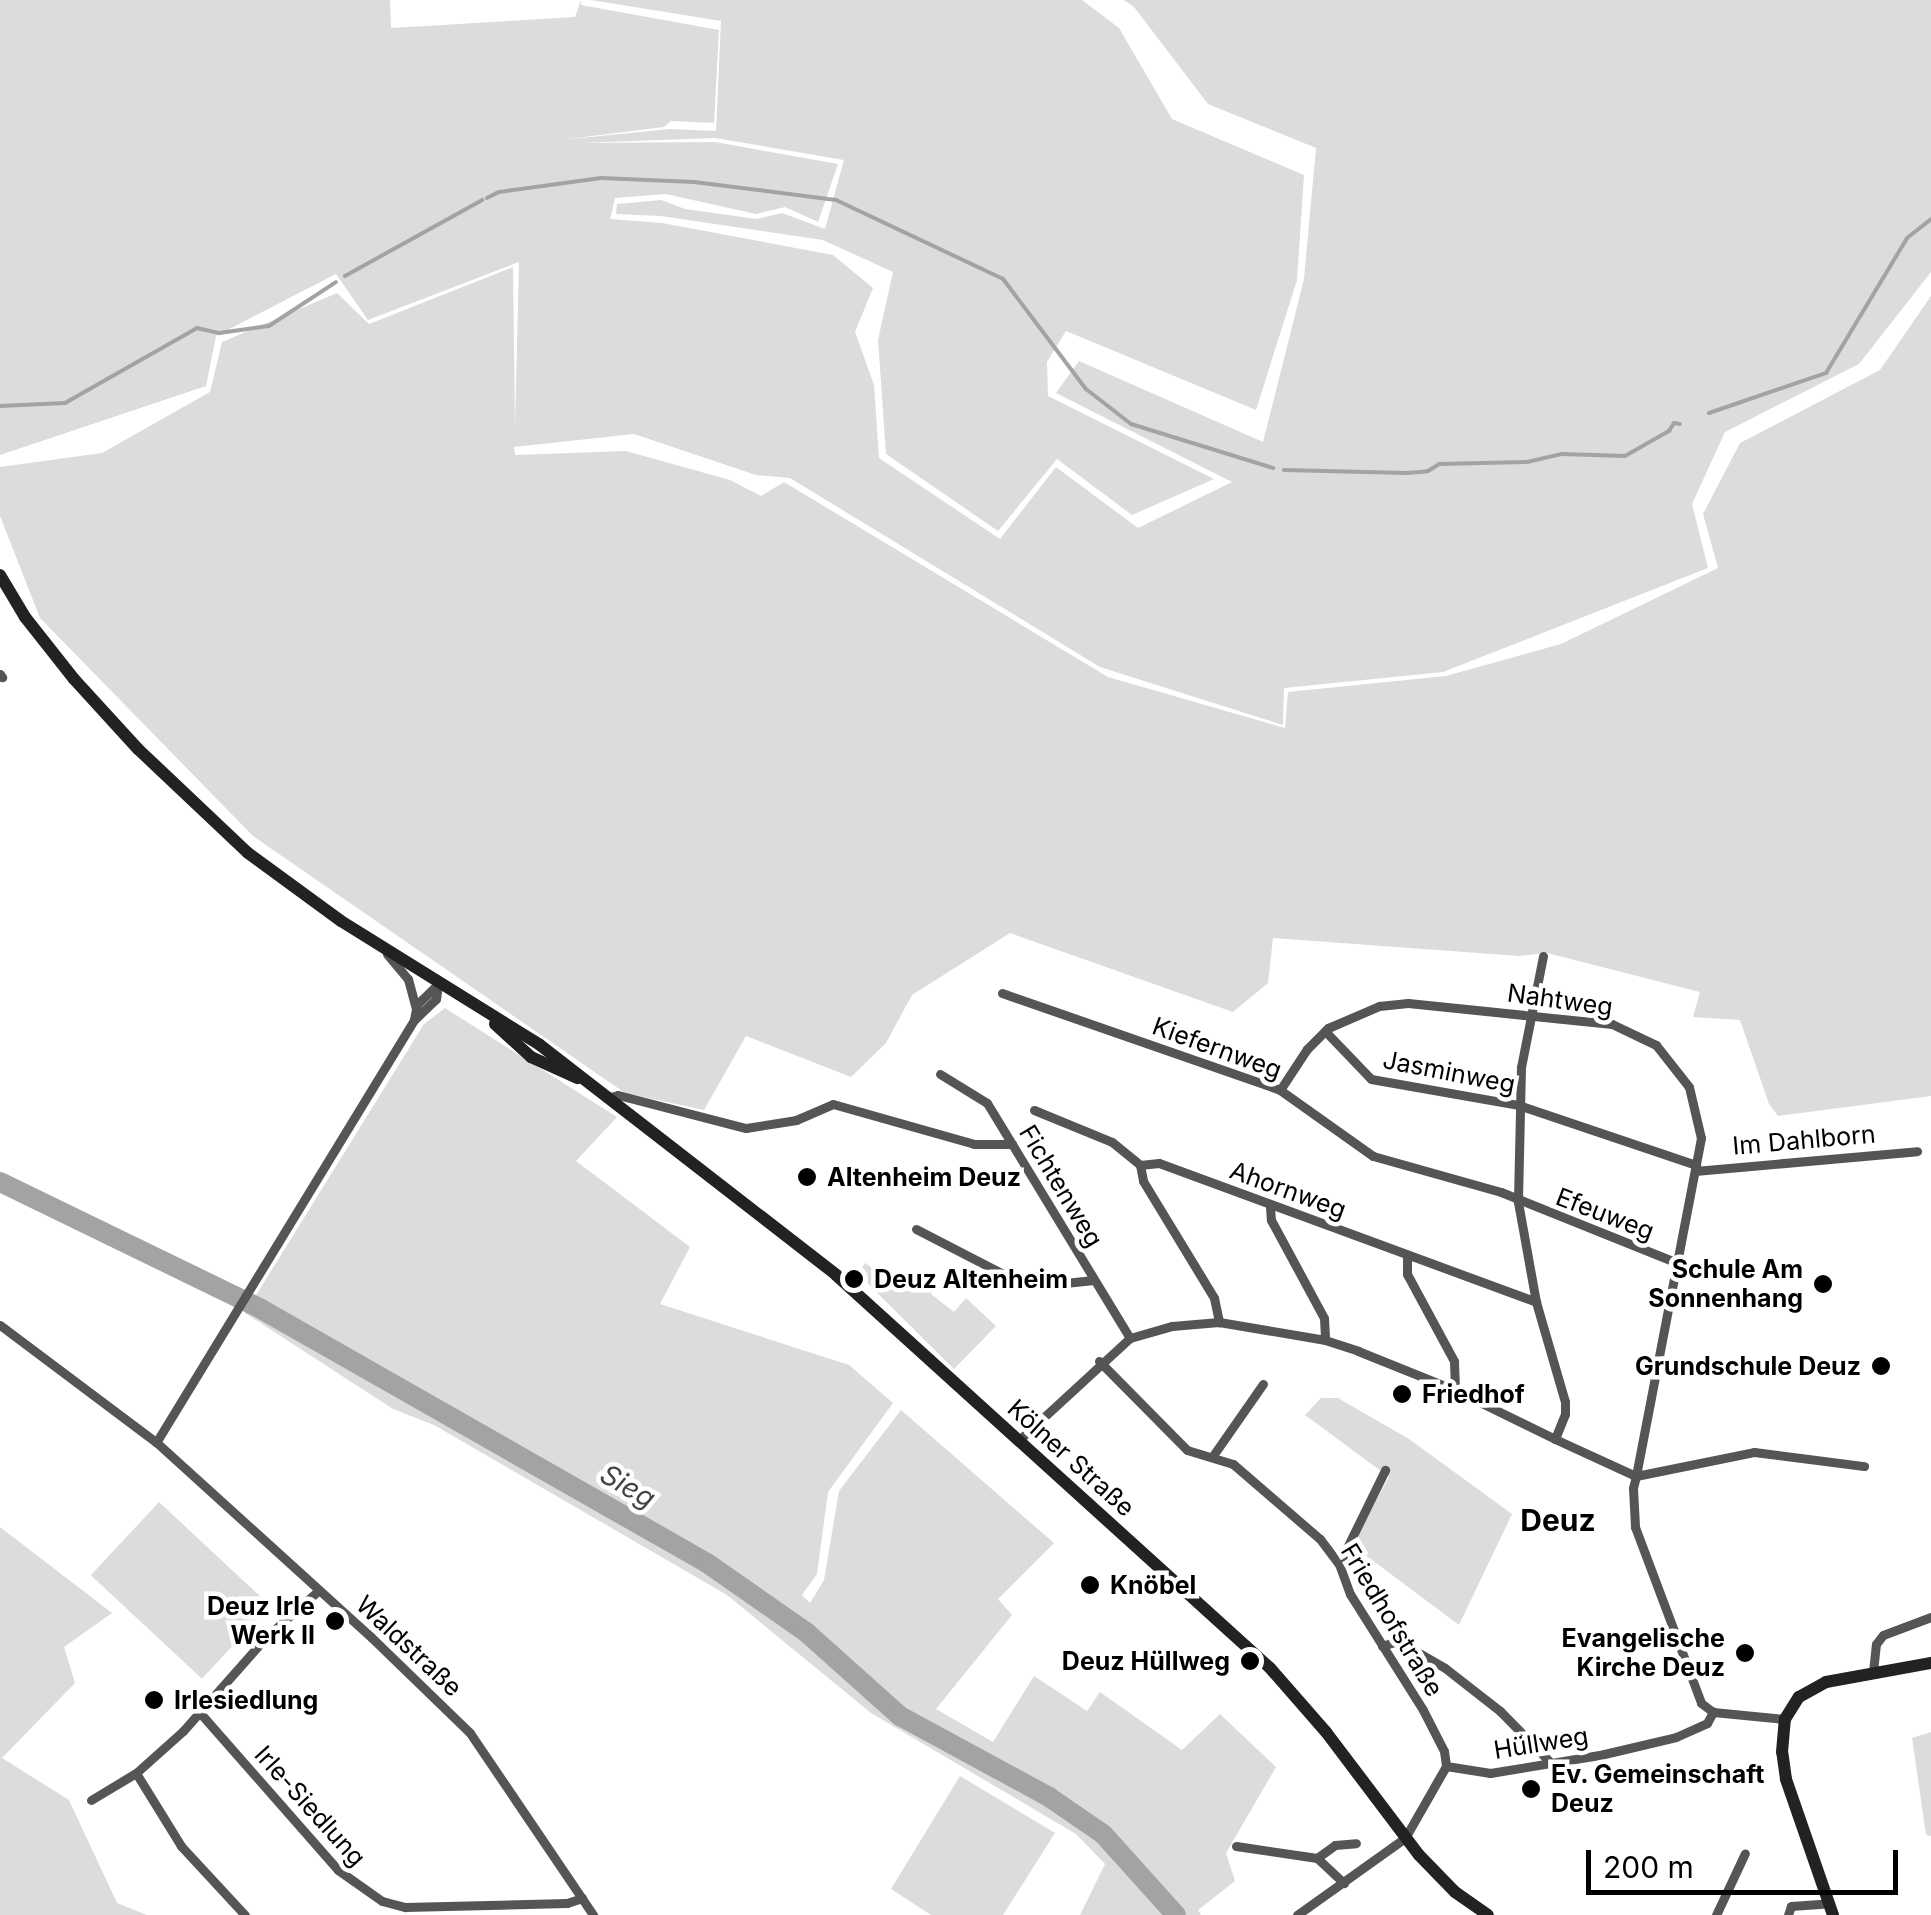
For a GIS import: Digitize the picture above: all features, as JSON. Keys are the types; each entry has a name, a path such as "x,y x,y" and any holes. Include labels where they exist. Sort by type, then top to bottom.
{"main road":[{"name":"Kölner Straße","path":"0,575 52,655 192,802 279,877 491,1018 531,1057 580,1079 836,1275 1281,1679 1405,1838 1456,1892 1488,1915"},
{"path":"1832,1909 1784,1780 1785,1719 1799,1697 1816,1686 1873,1672 1931,1664"}],"street":[{"path":"382,948 408,979 416,1008"},
{"path":"1542,956 1529,1014 1518,1105 1518,1202 1536,1302 1565,1402 1555,1439"},
{"path":"414,1020 426,992 438,984"},
{"path":"156,1442 414,1020 436,999 438,984"},
{"name":"Kiefernweg","path":"1002,993 1280,1090 1373,1156 1501,1192 1518,1202"},
{"name":"Nahtweg","path":"1280,1090 1326,1031 1354,1014 1408,1003 1612,1024 1656,1045 1677,1067 1698,1112 1701,1138 1632,1488 1636,1527 1696,1697 1713,1712"},
{"name":"Jasminweg","path":"1326,1031 1371,1078 1518,1105 1696,1168"},
{"name":"Fichtenweg","path":"940,1074 978,1094 1130,1338"},
{"path":"606,1098 618,1095 746,1128 796,1120 839,1104 974,1144 1012,1144"},
{"name":"Ahornweg","path":"1034,1110 1112,1142 1140,1165 1159,1163 1536,1302"},
{"name":"Im Dahlborn","path":"1696,1168 1917,1151"},
{"path":"1140,1165 1143,1181 1214,1298 1219,1322"},
{"name":"Efeuweg","path":"1518,1202 1678,1263"},
{"path":"1270,1207 1271,1220 1324,1318 1325,1340"},
{"path":"916,1229 1015,1280 1055,1284 1094,1280"},
{"path":"1407,1257 1408,1274 1454,1361 1456,1390"},
{"path":"1019,1440 1099,1362 1130,1338 1172,1326 1219,1322 1325,1340 1456,1390 1636,1476 1754,1452 1864,1466"},
{"name":"Waldstraße","path":"0,1324 156,1442 470,1734 593,1915"},
{"name":"Friedhofstraße","path":"1099,1362 1187,1450 1233,1464 1292,1512 1339,1564 1350,1594 1423,1710 1444,1751 1446,1766"},
{"path":"1212,1457 1264,1384"},
{"path":"1339,1564 1385,1470"},
{"path":"91,1800 136,1773 201,1714 267,1636 319,1590"},
{"path":"1873,1672 1876,1644 1883,1635 1931,1617"},
{"path":"1382,1646 1404,1645 1445,1668 1500,1711 1550,1762"},
{"path":"1713,1712 1785,1719"},
{"name":"Hüllweg","path":"1446,1766 1490,1773 1676,1737 1707,1723 1713,1712"},
{"name":"Irle-Siedlung","path":"201,1714 338,1870 382,1901 406,1907 567,1903 582,1898"},
{"path":"1297,1915 1405,1838 1446,1766"},
{"path":"136,1773 181,1846 245,1915"},
{"path":"1317,1858 1335,1845 1356,1843"},
{"path":"1236,1846 1317,1858 1344,1883"},
{"path":"1716,1915 1745,1853"},
{"path":"1788,1915 1791,1906 1832,1909"}],"shaded area":[{"path":"0,0 390,0 391,28 575,17 581,0 581,5 719,30 714,123 671,121 664,127 560,140 670,129 716,131 721,21 591,0 1082,0 1119,28 1172,119 1304,175 1297,280 1256,410 1066,331 1047,362 1048,396 1214,479 1132,515 1057,459 998,531 886,454 878,340 893,272 823,240 661,216 616,214 617,204 661,200 685,209 757,219 782,213 825,229 844,160 715,138 578,143 715,142 838,164 818,222 785,207 756,214 666,194 615,198 610,219 662,223 833,255 873,288 855,332 874,385 879,458 1000,539 1056,467 1138,528 1232,482 1056,393 1079,361 1263,442 1304,279 1316,148 1208,104 1134,7 1124,0 1931,0 1931,272 1859,364 1725,432 1692,504 1708,568 1443,672 1284,688 1283,725 1100,667 790,478 756,475 634,434 514,447 515,455 626,451 730,480 761,496 784,482 1108,677 1285,728 1288,692 1446,676 1561,644 1718,568 1703,514 1740,443 1880,370 1931,296 1931,1096 1778,1116 1769,1104 1740,1020 1693,1017 1700,992 1547,953 1519,956 1273,938 1268,983 1233,1012 1010,933 912,995 886,1043 851,1077 746,1036 704,1110 625,1093 253,836 40,618 0,516 0,467 102,453 210,392 222,342 337,293 369,324 513,267 515,427 519,262 368,320 336,274 216,336 206,386 0,455"},
{"path":"445,1008 617,1117 576,1161 690,1247 660,1304 849,1365 893,1403 828,1492 817,1574 802,1595 810,1603 824,1580 839,1491 901,1410 1054,1543 998,1599 1012,1615 936,1709 993,1742 1034,1676 1087,1711 1100,1692 1182,1750 1220,1714 1276,1767 1226,1853 1235,1881 1198,1910 1201,1915 1080,1915 1105,1864 1076,1834 871,1713 727,1595 434,1425 393,1409 245,1313 424,1024"},
{"path":"865,1263 884,1276 909,1272 937,1284 931,1294 954,1312 966,1298 996,1326 954,1369 858,1274"},
{"path":"1321,1398 1338,1398 1409,1439 1512,1514 1459,1625 1352,1545 1389,1477 1305,1415"},
{"path":"159,1502 270,1606 202,1679 91,1575"},
{"path":"0,1527 112,1613 64,1647 75,1683 2,1758 69,1800 117,1903 147,1915 0,1915"},
{"path":"1931,1732 1931,1836 1926,1835 1912,1738"},
{"path":"960,1776 1055,1833 1003,1915 931,1915 891,1889"}],"waterway":[{"path":"487,198 499,192 601,178 694,182 836,200 1003,279 1086,389 1131,424 1273,468"},
{"path":"345,276 482,200"},
{"path":"1709,413 1826,373 1907,238 1931,219"},
{"path":"0,406 65,403 197,328 219,333 269,326 336,282"},
{"path":"1284,470 1407,473 1428,471 1439,464 1527,462 1562,454 1625,456 1669,431 1674,423 1680,424"},
{"name":"Sieg","path":"0,1182 261,1309 707,1563 806,1632 900,1716 1049,1797 1103,1834 1176,1915"}],"place":[{"name":"Altenheim Deuz","path":"807,1177"},
{"name":"Deuz Altenheim","path":"854,1279"},
{"name":"Schule Am Sonnenhang","path":"1823,1284"},
{"name":"Grundschule Deuz","path":"1881,1366"},
{"name":"Friedhof","path":"1402,1394"},
{"name":"Knöbel","path":"1090,1585"},
{"name":"Deuz Irle Werk II","path":"335,1621"},
{"name":"Evangelische Kirche Deuz","path":"1745,1653"},
{"name":"Deuz Hüllweg","path":"1250,1661"},
{"name":"Irlesiedlung","path":"154,1700"},
{"name":"Ev. Gemeinschaft Deuz","path":"1531,1789"}],"district":[{"name":"Deuz","path":"1558,1520"}]}
